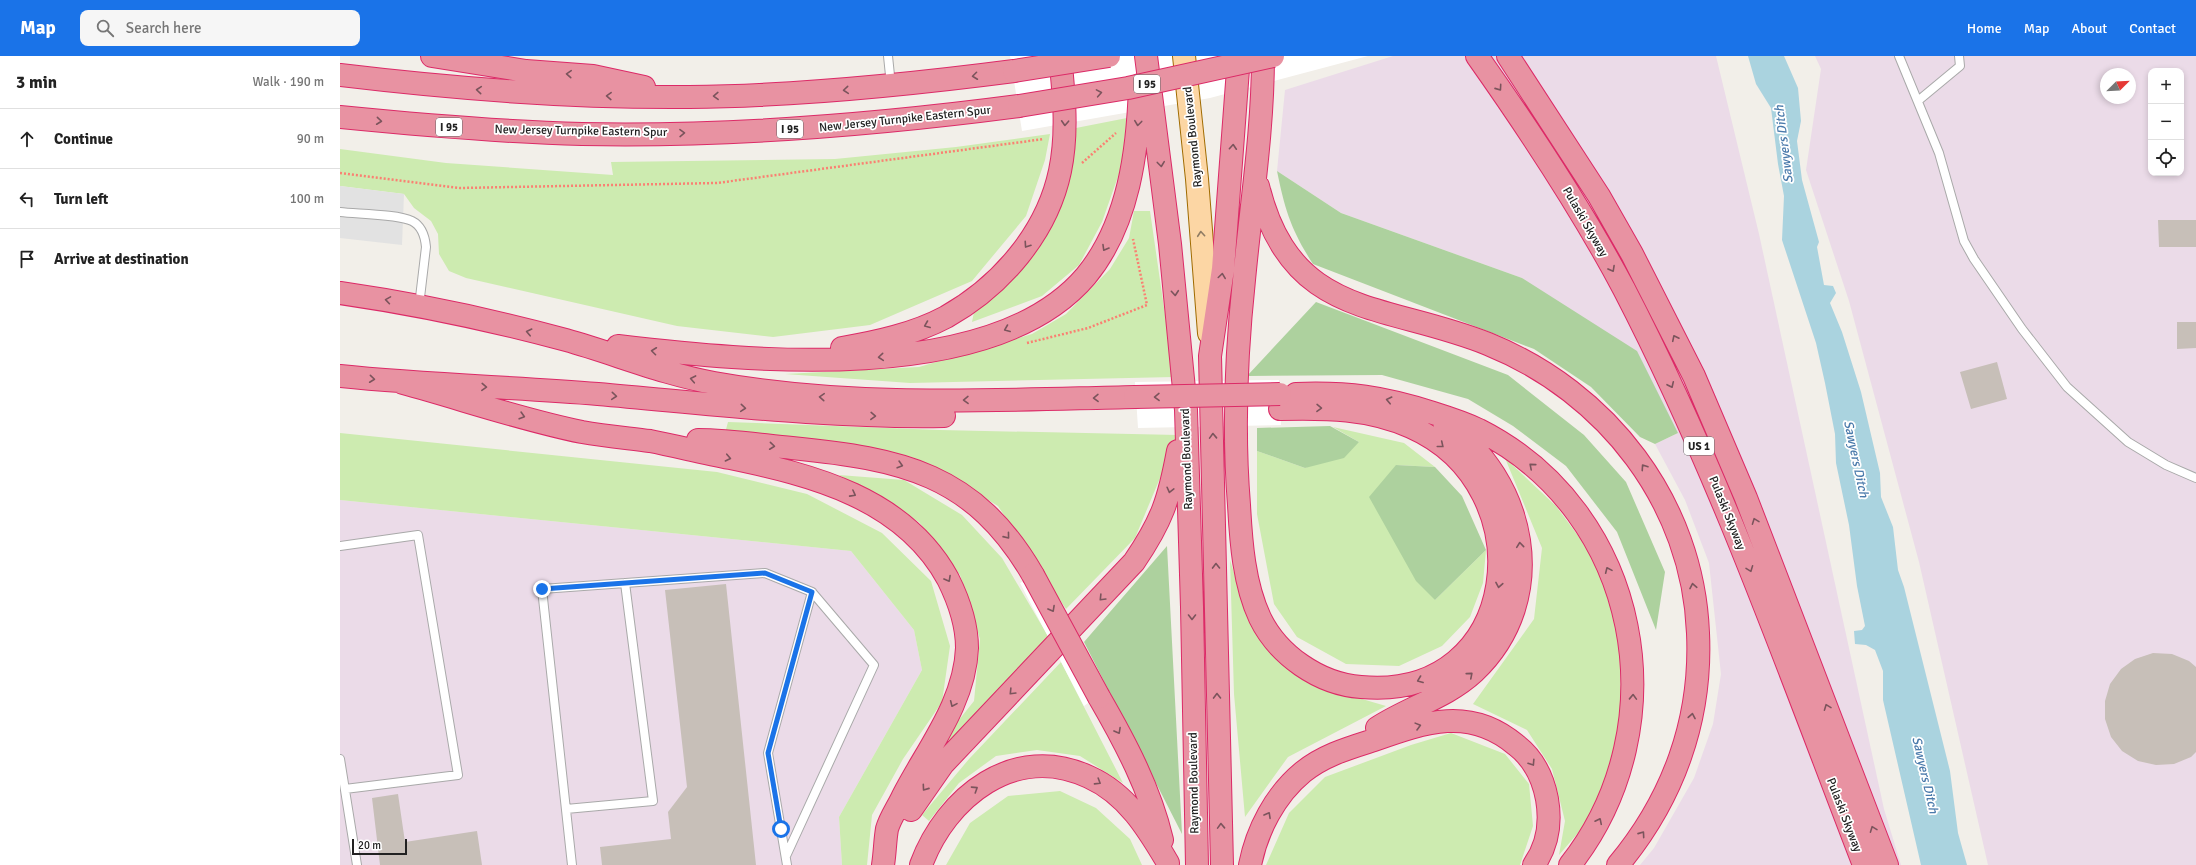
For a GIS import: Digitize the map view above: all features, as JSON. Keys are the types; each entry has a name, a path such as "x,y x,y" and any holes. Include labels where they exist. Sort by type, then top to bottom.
{"highway":[{"path":"432,56 526,70 593,76 690,97"},
{"path":"749,358 842,348 893,337 945,317 973,300 1012,265 1024,250 1043,218 1058,178 1064,136 1064,96 1060,56"},
{"path":"340,75 498,91 690,97 824,92 891,86 1014,71 1109,56"},
{"path":"567,341 683,354 820,361 890,356 934,350 974,341 1007,329 1051,307 1064,298 1086,276 1102,253 1114,231 1129,180 1139,113 1141,56"},
{"name":"Raymond Boulevard","path":"1146,56 1169,237 1186,410 1192,607 1197,865"},
{"path":"1210,356 1223,269 1239,56"},
{"path":"1263,56 1263,98 1240,320 1236,379 1235,445 1244,554 1256,608 1266,628 1290,656 1322,676 1345,685 1379,688 1402,686 1428,677 1450,664 1467,650 1480,632 1492,609 1499,584 1501,555 1495,524 1474,480 1464,467 1441,444 1420,431 1397,422 1354,410 1280,401"},
{"path":"1263,98 1272,56"},
{"name":"New Jersey Turnpike Eastern Spur","path":"340,117 522,131 584,134 692,133 834,127 1019,106 1128,88 1272,56"},
{"name":"Pulaski Skyway","path":"1477,56 1519,115 1573,199 1623,288 1666,374 1716,486 1864,865"},
{"name":"Pulaski Skyway","path":"1508,56 1599,196 1635,261 1694,376 1746,498 1887,865"},
{"path":"1256,175 1265,211 1275,236 1290,258 1310,278 1346,300 1486,343 1543,372 1580,397 1613,428 1640,462 1662,497 1685,553 1695,596 1699,640 1695,697 1686,740 1665,795 1646,828 1618,865"},
{"path":"340,293 420,306 567,341 680,376 799,395 867,400 1135,405"},
{"name":"Raymond Boulevard","path":"1210,356 1222,865"},
{"path":"340,376 403,383 549,390 752,409 863,415 1280,401 1359,394 1394,401 1480,430 1513,451 1552,485 1570,505 1592,538 1609,572 1622,605 1630,641 1633,676 1632,712 1627,745 1617,780 1603,813 1585,845 1570,865"},
{"path":"403,383 570,429 649,441 796,473 845,490 882,511 912,533 930,552 945,574 956,595 966,626 967,647 963,677 952,707 888,828 884,865"},
{"path":"884,865 906,819 931,778 1123,575 1152,536 1168,497 1186,410"},
{"path":"1250,865 1260,831 1274,804 1292,782 1303,772 1341,751 1387,721 1443,695 1474,672 1500,638 1510,618 1519,587 1521,564 1519,534 1509,501 1501,484 1471,445 1450,426 1427,411"},
{"path":"649,441 708,440 835,453 881,460 918,471 952,487 983,510 1007,534 1033,575 1100,697 1140,774 1155,814 1168,864"},
{"path":"1341,751 1408,728 1440,721 1469,721 1497,731 1524,751 1533,763 1546,792 1549,822 1547,838 1534,865"},
{"path":"921,865 927,849 942,824 970,792 1006,774 1047,766 1076,771 1090,777 1114,793 1138,816 1168,864"}],"main road":[{"name":"Raymond Boulevard","path":"1184,56 1198,186 1210,356"}],"lane":[{"path":"888,56 891,86"},
{"path":"1900,56 1919,100 1939,153 1964,240 1974,259 2022,329 2067,387 2128,442 2166,465 2196,478"},
{"path":"1919,100 1960,66 1960,56"},
{"path":"340,212 405,218 418,225 425,238 426,247 420,306"},
{"path":"340,546 418,535 458,775 345,789"},
{"path":"572,865 542,589 765,573 812,592 874,665 786,856"},
{"path":"566,809 653,801 625,583"},
{"path":"787,865 768,753 812,592"},
{"path":"340,759 357,865"}],"path":[{"path":"1080,165 1139,113"},
{"path":"340,173 460,188 717,183 1064,136"}],"shaded area":[{"path":"1393,56 1716,56 1759,234 1884,809 1901,865 1640,865 1654,848 1694,778 1713,724 1721,674 1709,563 1685,500 1655,444 1678,433 1522,278 1341,213 1277,171 1285,90"},
{"path":"1815,56 2196,56 2196,865 1988,865 1919,562 1849,301 1806,170 1821,69"},
{"path":"340,186 404,194 402,245 340,238"},
{"path":"340,500 851,551 914,630 922,670 839,817 842,865 340,865"}],"green space":[{"path":"1127,118 1121,168 1102,222 1079,265 1042,296 972,322 974,312 1022,267 1059,210 1068,181 1076,128"},
{"path":"1050,134 1045,160 1026,216 972,281 870,325 773,337 677,326 466,278 449,271 439,254 438,234 431,221 414,208 404,194 340,186 340,149 446,163 613,175 611,162 835,159 956,147"},
{"path":"1277,171 1341,213 1522,278 1637,351 1678,433 1655,444 1640,437 1591,387 1534,349 1313,264 1294,230 1286,209"},
{"path":"1134,211 1150,211 1174,377 910,383 785,374 919,367 1032,334 1066,314 1110,269 1129,238"},
{"path":"1316,302 1508,375 1584,435 1626,482 1665,572 1656,630 1617,532 1566,466 1513,426 1468,399 1382,375 1247,376"},
{"path":"728,422 940,430 1178,435 1135,538 1066,609 998,506 929,464 725,433"},
{"path":"1330,426 1359,442 1344,458 1305,468 1257,451 1257,428"},
{"path":"1333,427 1404,443 1435,467 1396,465 1435,600 1486,550 1483,583 1470,617 1442,646 1399,666 1346,664 1297,637 1274,604 1257,514 1257,451 1305,468 1359,442"},
{"path":"340,433 717,472 807,494 882,533 931,581 950,646 942,702 903,759 872,815 867,865 842,865 839,817 922,670 914,630 851,551 340,500"},
{"path":"1505,458 1556,506 1596,560 1619,636 1622,735 1590,819 1559,855 1565,821 1552,769 1527,730 1473,704 1534,619 1542,548"},
{"path":"1396,465 1435,467 1462,496 1486,550 1435,600 1416,581 1369,497"},
{"path":"839,475 904,480 962,515 1002,558 1048,636 955,741 943,740 974,701 980,639 960,575 919,522"},
{"path":"1167,546 1182,834 1084,642"},
{"path":"1230,560 1239,589 1321,687 1386,706 1288,757 1245,817 1234,694"},
{"path":"1061,662 1123,783 1080,756 1037,750 996,756 959,783 929,821 922,815 969,759"},
{"path":"1451,733 1505,754 1529,784 1533,826 1520,865 1266,865 1289,813 1325,777 1411,745"},
{"path":"1060,791 1096,808 1130,839 1142,865 946,865 970,823 1008,796"}],"water":[{"name":"Sawyers Ditch","path":"1748,56 1784,56 1798,88 1801,121 1797,141 1802,180 1819,242 1817,247 1824,285 1833,286 1836,293 1830,303 1842,332 1861,392 1880,473 1881,497 1893,527 1898,570 1904,587 1950,771 1958,833 1967,865 1921,865 1883,700 1883,671 1875,650 1866,645 1855,644 1854,631 1862,630 1865,626 1857,586 1849,525 1836,463 1835,434 1816,343 1782,240 1784,196 1778,164 1771,108 1756,84"}],"pier":[{"path":"1010,56 1368,56 1210,98 1022,131"},
{"path":"1279,380 1281,425 1138,428 1135,382"},
{"path":"1043,571 1107,689 1084,706 1020,583"}],"building":[{"path":"2158,220 2196,220 2196,247 2159,247"},
{"path":"2177,322 2196,322 2196,348 2177,349"},
{"path":"1997,362 2007,399 1971,409 1960,372"},
{"path":"726,584 756,865 602,865 600,847 671,839 668,812 687,787 665,590"},
{"path":"2153,653 2172,654 2189,661 2196,667 2196,752 2191,757 2174,764 2156,765 2138,761 2122,751 2111,737 2105,719 2105,701 2110,684 2121,669 2135,659"},
{"path":"398,794 405,842 477,831 482,865 380,865 372,798"}],"route":[{"path":"542,589 765,573 812,592 768,753 781,829"}]}
